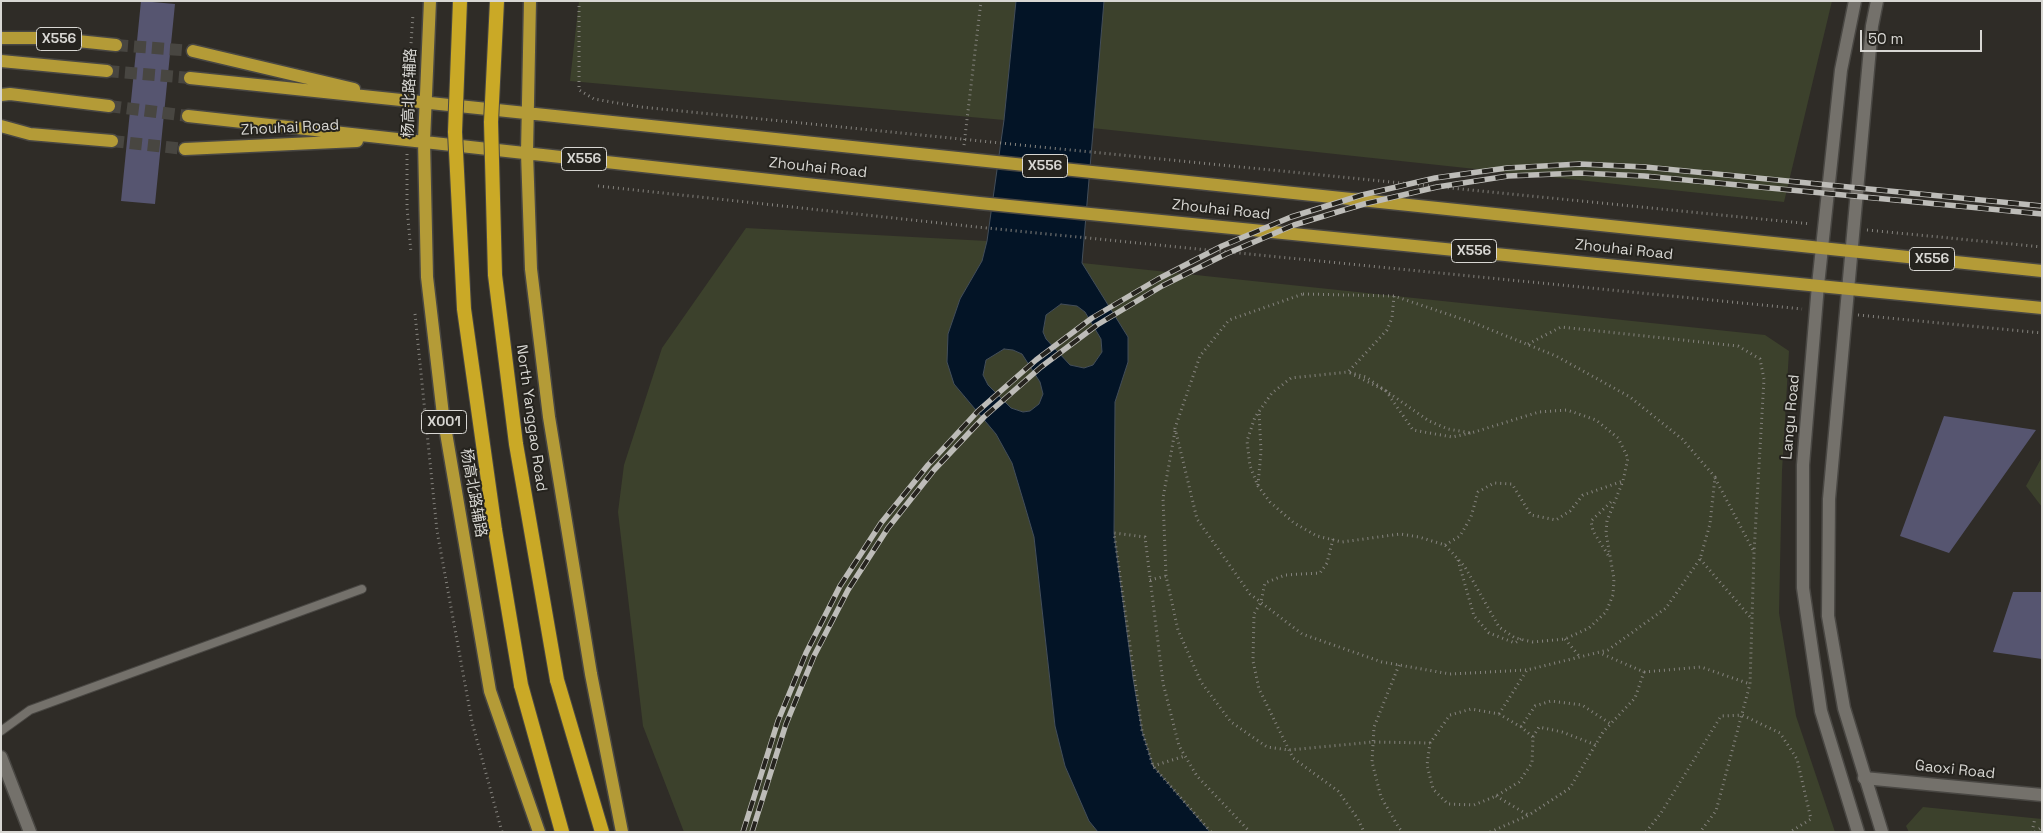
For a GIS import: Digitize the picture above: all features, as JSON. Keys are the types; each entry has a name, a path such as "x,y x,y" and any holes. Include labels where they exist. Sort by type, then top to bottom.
{"highway":[{"name":"X001","path":"460,1 455,132 464,309 495,530 522,685 562,832"},
{"name":"North Yanggao Road","path":"497,1 491,122 495,275 516,444 557,680 602,832"}],"main road":[{"name":"杨高北路辅路","path":"430,1 424,141 427,277 443,415 490,691 539,832"},
{"path":"530,1 527,153 531,269 549,417 591,674 622,832"},
{"name":"X556","path":"1,36 116,45"},
{"name":"Zhouhai Road","path":"193,51 398,99"},
{"name":"X556","path":"1,61 107,71"},
{"name":"Zhouhai Road","path":"190,78 2042,271"},
{"path":"1,95 10,94 109,106"},
{"name":"Zhouhai Road","path":"188,116 979,202 2042,308"},
{"path":"2,127 30,134 112,141"},
{"name":"Zhouhai Road","path":"184,149 397,139"}],"street":[{"name":"Langu Road","path":"1855,1 1841,70 1818,286 1803,465 1803,588 1821,711 1858,832"},
{"path":"1877,1 1872,26 1829,499 1828,616 1844,708 1882,832"},
{"path":"1,757 30,832"},
{"name":"Gaoxi Road","path":"1864,778 2042,795"}],"lane":[{"path":"1,731 30,710 362,589"}],"path":[{"path":"579,1 580,90 594,99 641,106 965,137 1824,225"},
{"path":"963,158 981,1"},
{"path":"598,186 977,227 1816,310"},
{"path":"1855,228 2042,247"},
{"path":"1430,743 1373,742 1289,750 1267,747 1231,722 1201,682 1178,630 1166,576 1163,498 1175,428 1200,356 1229,320 1303,294 1394,296 1474,323 1556,356 1630,397 1682,439 1714,477 1754,553"},
{"path":"1348,372 1387,330 1392,318 1394,296"},
{"path":"1846,313 2042,333"},
{"path":"1527,344 1561,327 1738,346 1760,359 1764,380 1754,553 1750,684 1716,811 1700,832"},
{"path":"1386,391 1413,430 1452,437 1471,433 1539,412 1567,410 1596,420 1618,438 1628,458 1623,481 1607,521 1606,533 1614,579 1613,595 1606,612 1590,628 1566,639 1533,642 1521,639 1499,627 1464,567 1445,545 1419,537 1400,534 1342,542 1317,536 1294,523 1270,502 1258,486 1250,466 1248,441 1255,416 1272,393 1291,378 1348,372 1366,377 1429,421 1448,429 1471,433"},
{"path":"1258,486 1261,450 1259,411"},
{"path":"1175,428 1197,519 1250,594 1302,634 1382,662 1450,674 1527,670 1608,650 1666,608 1700,559 1710,524 1714,477"},
{"path":"1445,545 1460,536 1470,517 1478,492 1494,483 1512,484 1531,515 1556,520 1570,512 1583,495 1623,481"},
{"path":"1610,558 1593,531 1591,521 1615,498"},
{"path":"1211,832 1153,766 1142,731 1114,533 1145,537 1163,683 1178,746 1197,776 1250,832"},
{"path":"1334,540 1327,563 1320,573 1285,576 1265,583 1261,602 1254,614 1253,661 1258,689 1293,758 1338,791 1358,819 1364,832"},
{"path":"1700,559 1752,619"},
{"path":"1458,560 1474,616 1489,633 1514,643 1521,639"},
{"path":"1150,580 1166,576"},
{"path":"1566,639 1580,657"},
{"path":"1599,652 1644,672 1702,666 1750,684"},
{"path":"1399,665 1374,727 1372,762 1381,797 1398,828 1403,832"},
{"path":"1499,714 1527,670"},
{"path":"1490,832 1529,815 1570,788 1595,745 1635,698 1644,672"},
{"path":"1521,727 1535,706 1551,701 1582,706 1611,724"},
{"path":"1533,738 1521,727 1499,714 1472,709 1450,715 1430,743 1426,765 1433,789 1448,804 1474,805 1496,796 1519,782 1532,763 1533,738 1539,727 1562,732 1595,745"},
{"path":"1646,832 1661,813 1721,716 1742,715 1780,733 1797,759 1811,819 1790,832"},
{"path":"1153,766 1185,756"},
{"path":"1496,796 1529,815"},
{"path":"2034,832 2035,818"},
{"path":"1650,827 1654,832"},
{"path":"2034,832 2042,827"}],"green space":[{"path":"579,1 1016,1 1004,120 570,81"},
{"path":"1104,1 1832,1 1784,202 1092,128"},
{"path":"746,228 987,241 982,261 960,299 948,334 954,384 996,434 1012,463 1034,537 1055,726 1065,766 1089,821 1098,832 684,832 643,726 618,512 624,465 662,348"},
{"path":"1082,263 1765,335 1789,351 1782,471 1779,613 1796,716 1835,832 1210,832 1153,766 1142,731 1114,533 1115,402 1128,362 1128,337"},
{"path":"1061,304 1077,306 1085,312 1101,339 1102,352 1093,365 1084,368 1070,365 1046,339 1043,332 1046,315"},
{"path":"1004,349 1022,354 1040,382 1043,394 1039,405 1030,411 1023,412 1011,408 988,385 983,375 986,360"},
{"path":"2042,457 2042,507 2026,486"},
{"path":"1923,807 2042,819 2042,832 1909,832 1906,826"}],"water":[{"path":"1016,1 1104,1 1082,263 1128,337 1128,362 1115,402 1114,533 1133,678 1142,731 1153,766 1210,832 1098,832 1089,821 1065,766 1055,726 1034,537 1012,463 996,434 954,384 947,362 948,334 960,299 982,261 987,241 1004,120","holes":["1061,304 1077,306 1085,312 1101,339 1102,352 1093,365 1084,368 1070,365 1046,339 1043,332 1046,315","1004,349 1022,354 1040,382 1043,394 1039,404 1030,411 1023,412 1011,408 988,385 983,375 986,360"]}],"building":[{"path":"141,1 175,4 155,204 121,201"},
{"path":"1944,416 2036,430 1949,553 1900,536"},
{"path":"2013,592 2042,592 2042,659 1993,652"}],"tunnel":[{"path":"116,45 193,51"},
{"path":"107,71 190,78"},
{"path":"109,106 188,116"},
{"path":"112,141 185,149"}],"railway":[{"path":"743,832 778,721 806,653 840,586 881,523 928,465 978,411 1036,360 1092,318 1158,279 1222,246 1291,217 1362,195 1435,178 1507,168 1580,164 1645,167 2042,206"},
{"path":"752,832 786,724 814,656 848,590 888,528 934,470 984,417 1041,367 1097,325 1162,286 1226,254 1294,225 1364,204 1437,187 1508,176 1580,173 1644,176 2042,214"}]}
